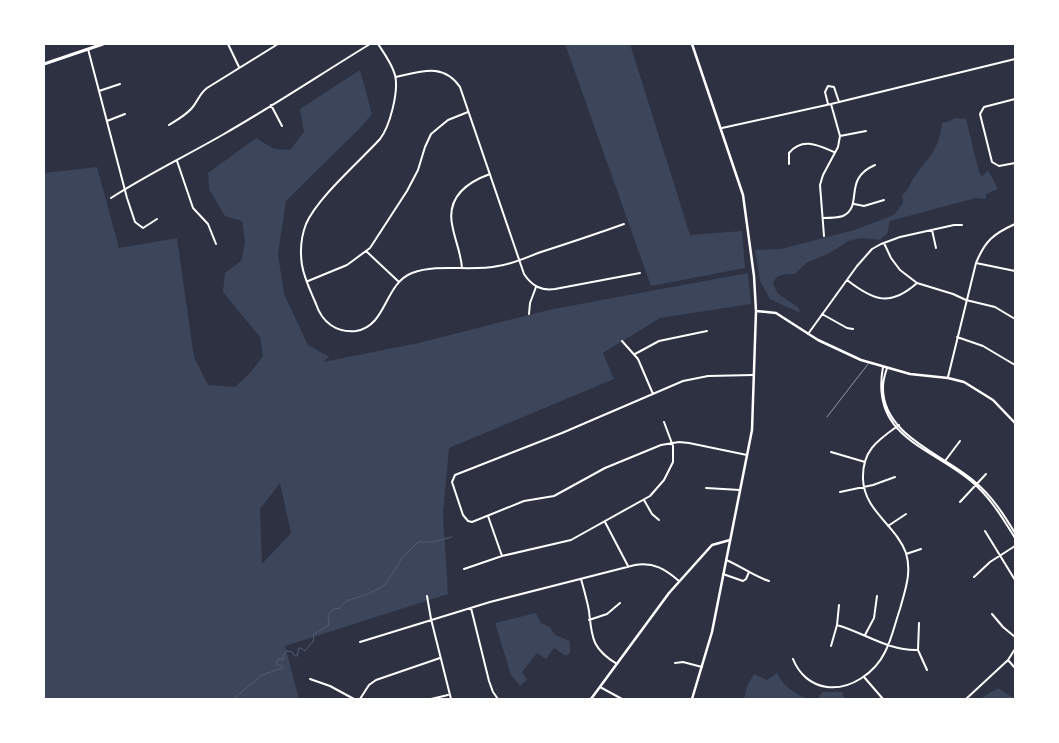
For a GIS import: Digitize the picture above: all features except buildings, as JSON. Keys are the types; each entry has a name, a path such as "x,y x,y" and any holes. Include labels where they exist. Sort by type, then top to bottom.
{"main road":[{"path":"44,64 103,44"},
{"path":"692,44 740,180 744,199 756,311 753,422 712,632 692,699"},
{"path":"756,311 776,313 836,350 869,363 917,375 948,378 964,382 998,404 1015,423"},
{"path":"591,699 658,607 680,581 712,545 730,540"}],"street":[{"path":"228,44 239,68"},
{"path":"169,125 190,111 201,92 278,44"},
{"path":"111,198 271,106 370,44"},
{"path":"378,44 396,76 392,112 386,130 321,201 306,222 302,238 303,271 318,312 324,320 336,329 349,331 364,329 372,324 398,282 409,274 418,271 496,267 624,224"},
{"path":"88,50 135,222 142,228 157,219"},
{"path":"722,128 1015,59"},
{"path":"396,76 431,70 446,74 460,87 524,274 536,287 544,290 555,290 640,273"},
{"path":"99,91 120,84"},
{"path":"824,236 820,185 838,147 840,136 825,92 828,86 834,87 838,102"},
{"path":"1015,99 984,107 980,114 992,162 999,166 1015,163"},
{"path":"271,106 282,126"},
{"path":"308,282 347,265 366,251 376,240 407,192 432,134 448,120 468,112"},
{"path":"107,121 125,114"},
{"path":"840,136 866,132"},
{"path":"789,164 789,153 794,147 802,144 816,144 834,152"},
{"path":"177,160 191,203 210,228 216,244"},
{"path":"823,218 845,215 854,204 857,179 864,170 875,165"},
{"path":"462,268 460,251 453,228 453,207 458,194 465,186 490,174"},
{"path":"854,204 864,206 884,200"},
{"path":"948,378 966,300 976,263 982,249 990,238 1015,224"},
{"path":"808,334 872,249 900,237 954,225 962,225"},
{"path":"932,230 936,248"},
{"path":"884,243 891,258 900,270 917,283 966,300 995,307 1015,319"},
{"path":"366,251 398,282"},
{"path":"976,263 1015,271"},
{"path":"847,280 860,291 882,299 893,298 905,293 917,283"},
{"path":"529,314 530,303 536,287"},
{"path":"822,314 853,330"},
{"path":"635,354 659,341 707,331"},
{"path":"958,337 983,346 1015,365"},
{"path":"622,341 635,354 653,394"},
{"path":"882,367 882,398 886,410 897,426 912,443 945,461 976,484 995,503 1015,533"},
{"path":"887,368 883,385 884,397 897,426"},
{"path":"747,455 689,443 655,446 598,472 554,496 524,501 469,522 463,515 452,485 455,475 562,433 684,381 698,377 754,374"},
{"path":"1012,419 1015,415"},
{"path":"464,569 502,556 564,542 605,522 655,492 668,474 673,457 672,443 664,422"},
{"path":"793,659 805,677 822,686 833,688 864,677 879,661 888,646 908,581 906,554 898,539 869,502 864,487 863,473 865,462 874,444 884,434 897,426"},
{"path":"945,461 960,441"},
{"path":"831,452 865,462"},
{"path":"960,502 986,474"},
{"path":"840,492 895,478"},
{"path":"976,484 995,506 1015,538"},
{"path":"706,488 740,490"},
{"path":"644,500 652,514 659,520"},
{"path":"888,526 906,514"},
{"path":"488,516 502,556"},
{"path":"605,522 628,566"},
{"path":"985,531 1015,580"},
{"path":"974,577 999,554 1015,546"},
{"path":"906,554 921,549"},
{"path":"726,560 769,580"},
{"path":"360,642 430,619 628,566 640,564 656,565 680,581"},
{"path":"723,574 744,581 749,572"},
{"path":"581,579 587,604 591,635 605,656 616,664"},
{"path":"427,596 430,619 451,699"},
{"path":"865,635 874,618 877,596"},
{"path":"589,620 607,614 620,603"},
{"path":"831,646 837,625 839,605"},
{"path":"470,608 492,692 498,699"},
{"path":"992,614 1015,637"},
{"path":"919,623 918,650 927,670"},
{"path":"837,625 888,646 918,650"},
{"path":"966,699 1008,660 1015,649"},
{"path":"360,699 369,685 376,680 440,658"},
{"path":"1008,660 1015,668"},
{"path":"675,663 683,662 702,667"},
{"path":"864,677 882,699"},
{"path":"310,679 330,686 354,699"},
{"path":"600,687 622,699"},
{"path":"431,699 449,694"}],"lane":[{"path":"827,417 869,363"}],"shaded area":[{"path":"565,44 630,44 690,235 742,231 745,268 651,286"},
{"path":"360,70 372,114 286,201 278,254 284,294 308,345 329,357 323,362 418,343 553,309 748,273 751,304 660,318 603,353 614,379 449,448 443,514 448,594 285,646 299,699 44,699 44,173 97,167 119,248 177,238 194,357 208,385 235,387 250,373 263,356 260,337 223,292 225,273 241,261 245,242 242,221 225,216 209,189 208,173 256,138 274,149 290,150 304,132 300,109","holes":["280,483 291,533 262,564 260,509"]},
{"path":"955,118 966,119 979,172 982,177 988,170 998,189 986,194 986,199 976,198 890,221 887,234 880,240 861,238 848,241 830,253 806,263 795,274 779,276 773,283 777,293 799,308 800,313 770,299 760,281 755,250 781,249 854,230 894,215 903,203 902,195 935,148 942,123"},
{"path":"536,613 541,623 550,627 555,635 570,641 570,653 566,656 554,648 546,659 537,653 522,672 527,679 520,686 511,675 495,623"},
{"path":"777,673 790,689 808,699 744,699 747,686 754,674 767,680"},
{"path":"998,688 1015,699 980,699"},
{"path":"822,692 842,692 845,699 818,699"}],"waterway":[{"path":"233,699 262,675 282,668 282,665 277,665 276,662 280,658 283,660 286,651 292,652 295,656 297,656 299,648 305,651 313,642 314,634 329,625 328,616 333,609 340,608 346,601 368,594 385,585 402,558 418,542 433,542 452,537"}]}
